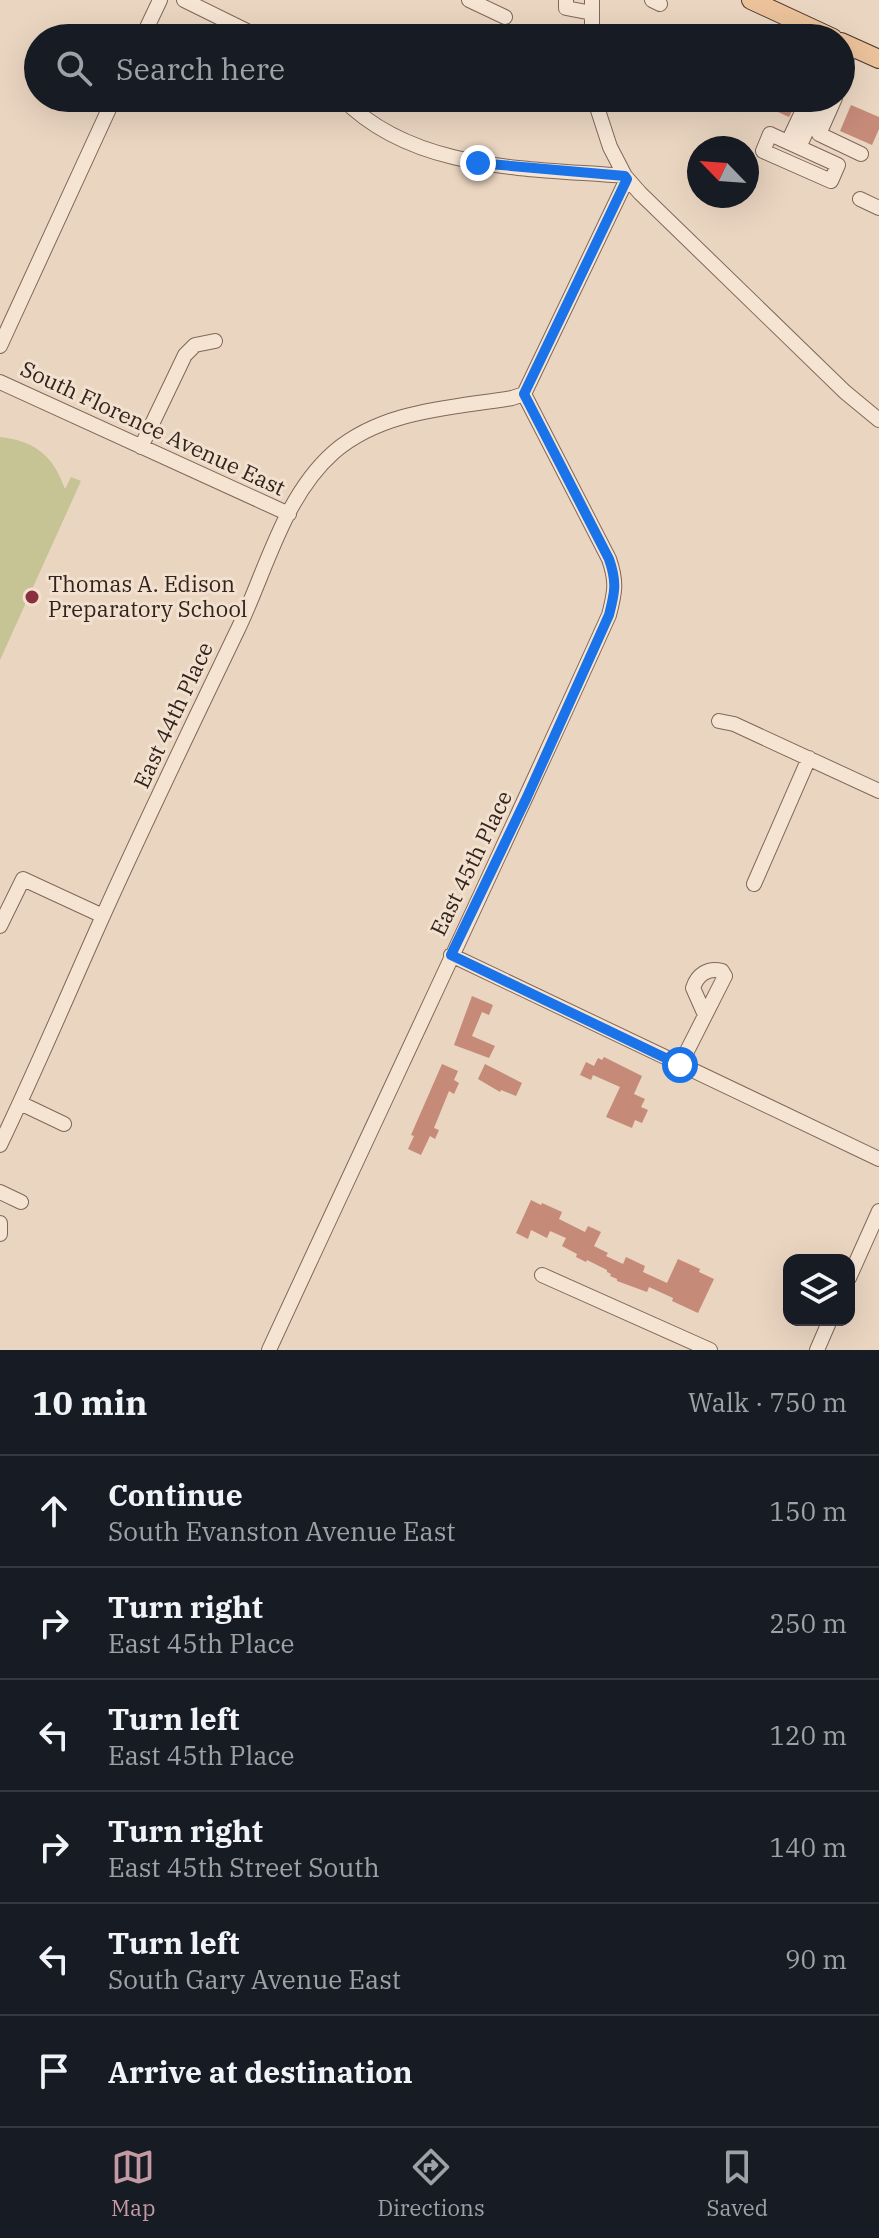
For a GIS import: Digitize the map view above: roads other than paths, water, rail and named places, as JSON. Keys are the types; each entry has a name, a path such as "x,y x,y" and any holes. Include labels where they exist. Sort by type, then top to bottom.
{"main road":[{"path":"751,0 803,24"},
{"path":"855,48 879,59"}],"street":[{"path":"149,24 160,0"},
{"path":"184,0 233,24"},
{"path":"469,0 505,17"},
{"path":"566,0 566,8 592,6"},
{"path":"0,346 108,112"},
{"path":"358,112 369,122 418,145 478,163 626,178"},
{"path":"599,112 610,147 626,178 845,392 879,420"},
{"path":"802,112 793,144 813,112"},
{"path":"829,112 819,134 861,154"},
{"path":"524,394 626,178"},
{"path":"860,199 879,208"},
{"path":"141,447 185,355 195,345 215,341"},
{"name":"South Florence Avenue East","path":"0,382 289,514"},
{"name":"East 44th Place","path":"2,1137 306,483 336,450 376,426 416,413 524,394"},
{"name":"East 45th Place","path":"269,1350 609,615 615,578 609,559 524,394"},
{"path":"719,721 734,724 879,791"},
{"path":"754,884 809,758"},
{"path":"0,926 23,879 103,916"},
{"path":"451,955 879,1159"},
{"path":"680,1065 705,1015"},
{"path":"20,1103 64,1124"},
{"path":"0,1192 21,1202"},
{"path":"855,1265 879,1211"},
{"path":"0,1223 0,1234"},
{"path":"542,1275 710,1350"},
{"path":"817,1350 827,1326"}],"place":[{"name":"Thomas A. Edison Preparatory School","path":"32,597"}]}
